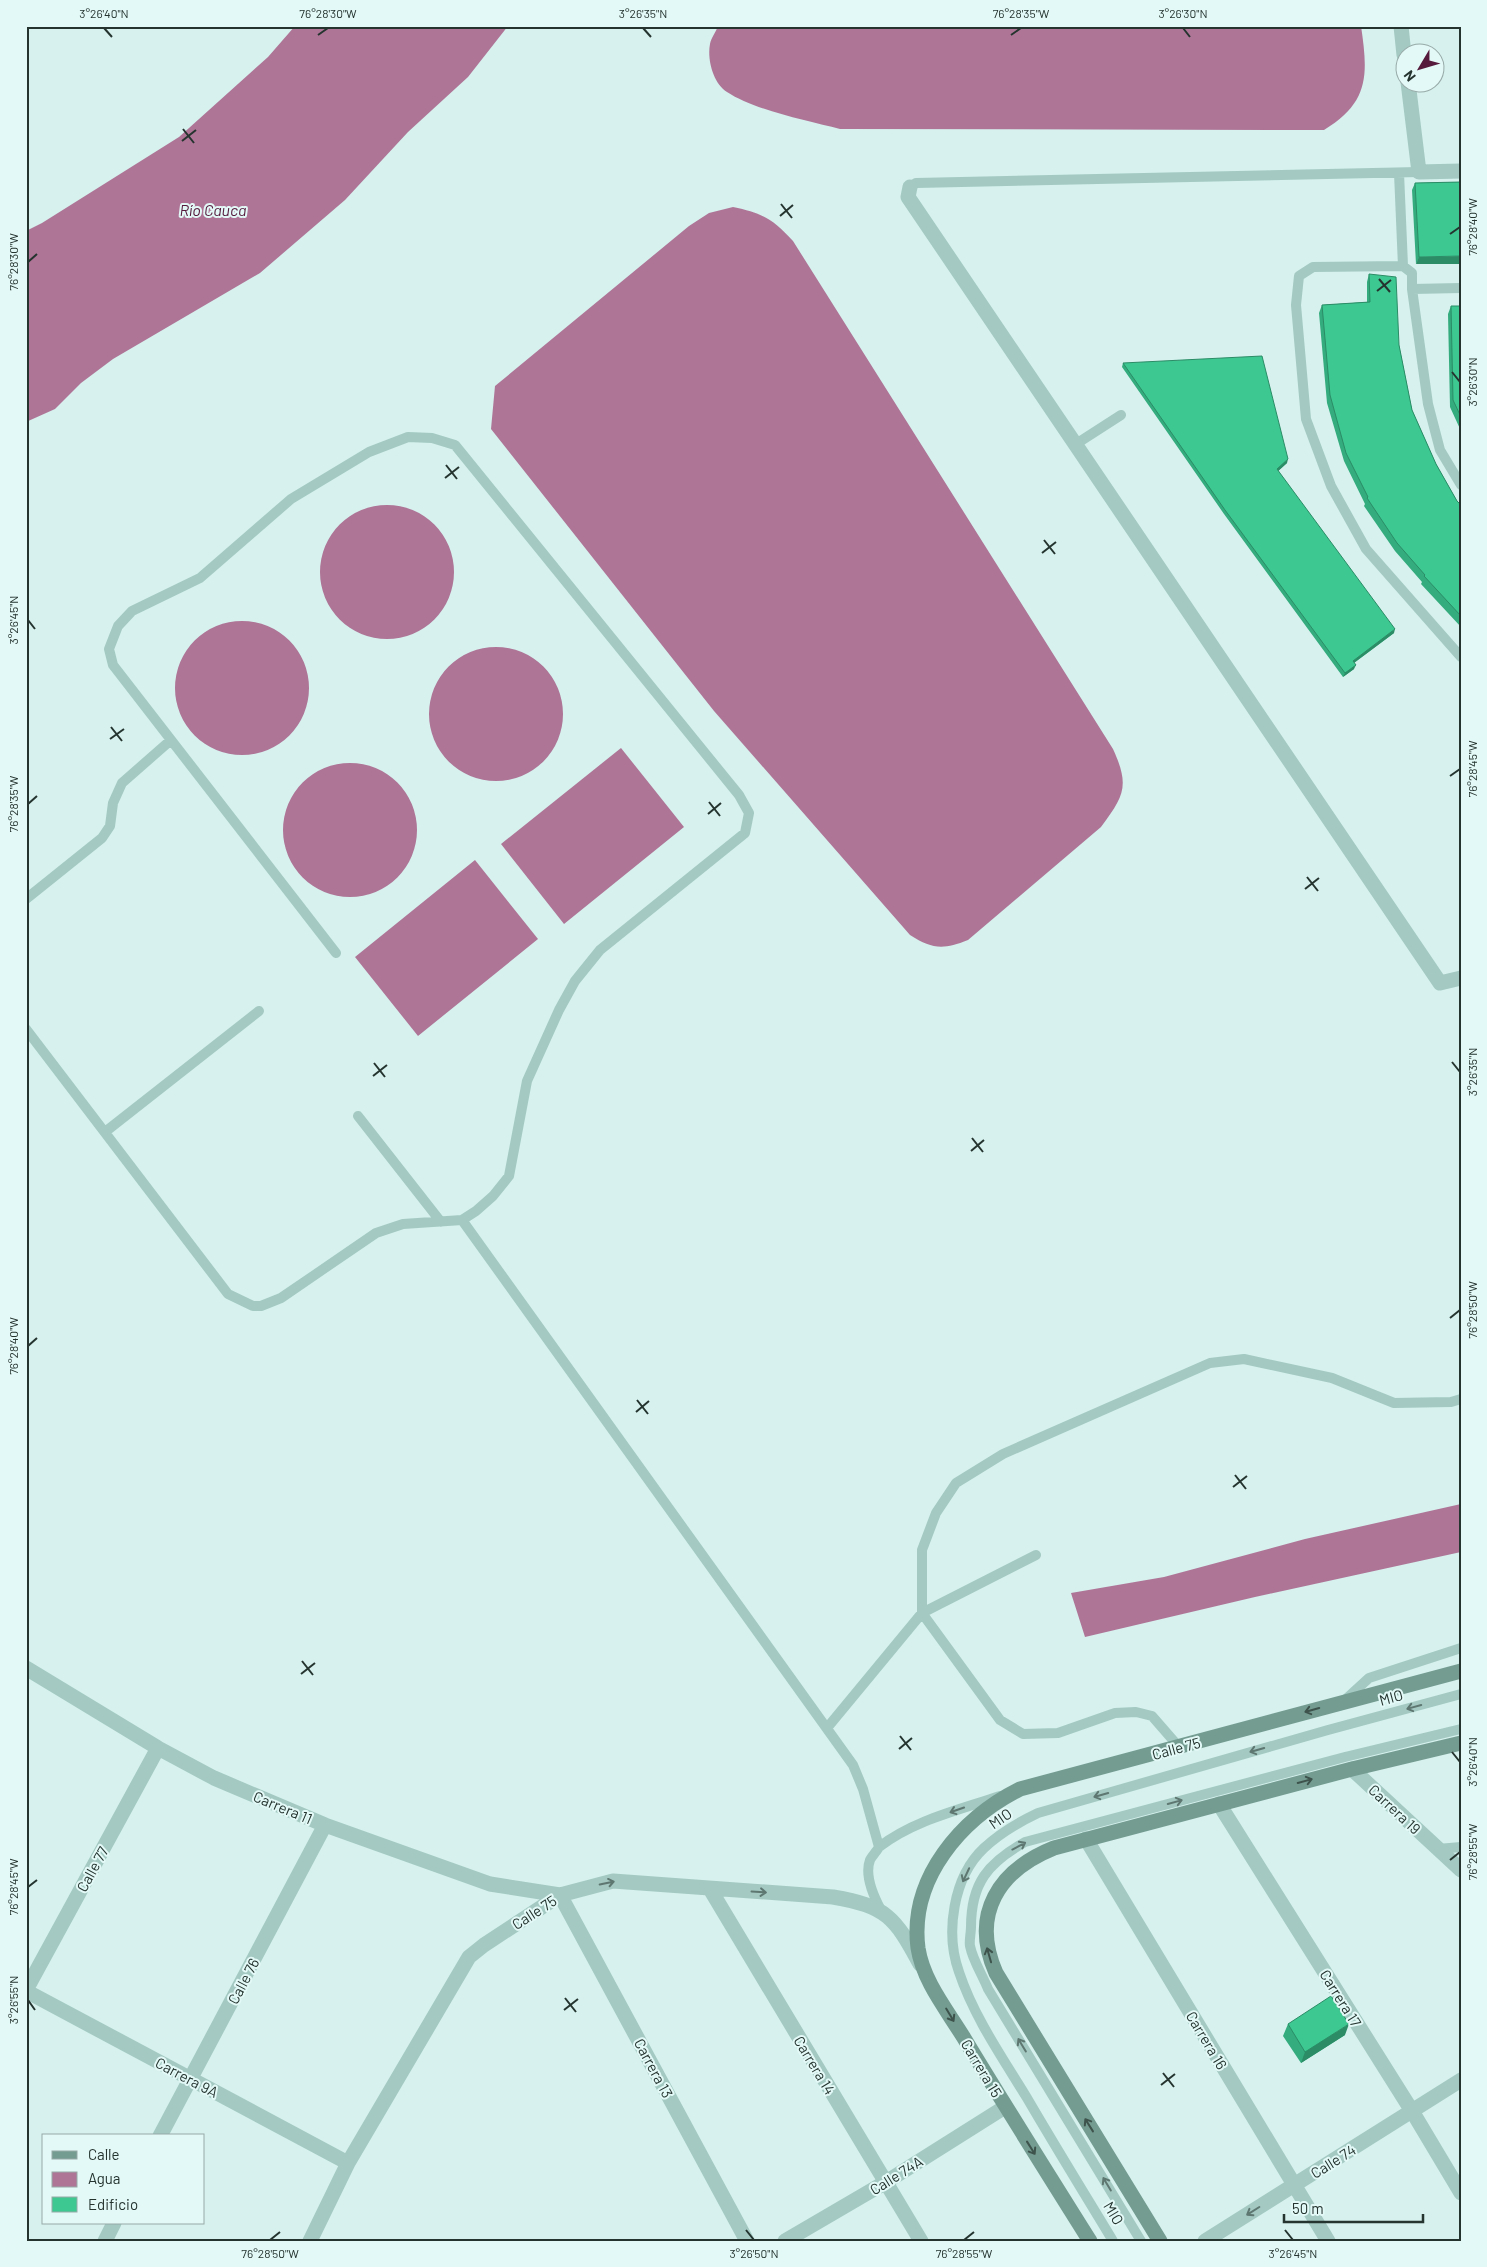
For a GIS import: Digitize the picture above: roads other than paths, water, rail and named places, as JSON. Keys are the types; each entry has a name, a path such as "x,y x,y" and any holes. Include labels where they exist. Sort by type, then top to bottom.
{"main road":[{"name":"Calle 75","path":"928,1883 936,1865 958,1834 986,1808 1020,1789 1461,1671"},
{"path":"1160,2241 996,1973 986,1939 986,1921 991,1904 1007,1878 1019,1866 1035,1856 1086,1839 1352,1769 1461,1743"},
{"name":"Carrera 15","path":"928,1883 923,1898 918,1931 918,1948 925,1973 1005,2107 1090,2241"}],"street":[{"path":"1401,26 1403,42"},
{"path":"1409,92 1418,172 1461,171"},
{"path":"910,187 908,197 1440,983 1461,978"},
{"name":"Carrera 11","path":"26,1668 158,1748 214,1778 325,1826 490,1884 560,1895"},
{"name":"Calle 77","path":"26,1990 158,1748"},
{"name":"Carrera 19","path":"1352,1769 1461,1870"},
{"name":"Carrera 17","path":"1218,1804 1412,2111 1461,2193"},
{"name":"Calle 76","path":"161,2134 325,1826"},
{"name":"Carrera 16","path":"1086,1839 1328,2241"},
{"name":"Calle 75","path":"310,2241 348,2163 469,1957 560,1895 614,1881 833,1897 860,1902 881,1910 896,1924 925,1973"},
{"name":"Carrera 14","path":"710,1889 921,2241"},
{"name":"Carrera 13","path":"560,1895 747,2241"},
{"name":"Carrera 9A","path":"26,1990 348,2163"},
{"name":"Calle 74","path":"1205,2241 1461,2080"},
{"name":"Calle 74A","path":"785,2241 886,2182 1005,2107"},
{"path":"105,2241 114,2224"}],"lane":[{"path":"910,187 916,183 1418,172"},
{"path":"1399,173 1403,266"},
{"path":"1461,485 1440,450 1428,404 1412,289 1412,273 1403,266 1313,267 1299,276 1296,305 1306,419 1331,486 1366,549 1461,657"},
{"path":"1412,289 1461,288"},
{"path":"1076,444 1121,415"},
{"path":"26,1029 228,1294 253,1306 261,1306 282,1298 376,1233 404,1224 462,1220 493,1196 509,1176 528,1081 559,1010 575,981 600,950 745,833 749,813 739,795 455,445 432,438 408,437 369,452 291,499 200,578 132,610 118,626 109,648 113,665 336,953"},
{"path":"26,898 102,838 110,826 112,803 122,783 172,740"},
{"path":"105,1132 259,1012"},
{"path":"358,1116 441,1222"},
{"path":"462,1220 853,1765 863,1789 879,1847"},
{"path":"1179,1748 1152,1716 1136,1712 1115,1713 1058,1733 1023,1734 1000,1720 922,1613 922,1550 936,1513 956,1483 1003,1454 1210,1362 1244,1360 1332,1378 1394,1403 1451,1402 1461,1399"},
{"path":"827,1728 922,1613 1036,1555"},
{"path":"1345,1701 1369,1678 1461,1648"},
{"name":"MIO","path":"1113,2241 989,2035 958,1970 952,1937 954,1911 960,1889 970,1866 983,1848 1016,1823 1038,1814 1328,1730 1461,1694"},
{"name":"MIO","path":"1141,2241 988,1989 970,1947 971,1911 975,1892 985,1874 1002,1855 1025,1842 1345,1757 1461,1729"},
{"path":"881,1910 873,1895 870,1880 870,1861 879,1847 893,1836 909,1828 1020,1789"},
{"path":"1438,1849 1461,1847"}],"water":[{"name":"Río Cauca","path":"295,26 508,26 468,77 408,132 345,200 260,273 113,359 81,383 55,409 26,422 26,231 42,223 179,137 268,57"},
{"path":"718,26 1361,26 1365,59 1362,86 1358,97 1350,109 1324,130 840,129 766,110 738,98 722,88 712,70 709,57 711,42"},
{"path":"733,207 766,218 779,227 793,241 1113,749 1122,772 1123,782 1119,798 1101,827 968,940 959,943 944,947 931,945 910,935 714,711 491,429 495,386 689,226 709,213"},
{"path":"387,505 413,510 424,516 434,525 443,535 449,546 454,572 449,598 443,609 434,619 424,628 413,634 387,639 361,634 350,628 340,619 331,609 325,598 320,572 325,546 331,535 340,525 350,516 361,510"},
{"path":"242,621 268,626 279,632 289,641 298,651 304,662 309,688 304,714 298,725 289,735 279,744 268,750 242,755 216,750 205,744 195,735 186,725 180,714 175,688 180,662 186,651 195,641 205,632 216,626"},
{"path":"496,647 522,652 533,658 543,667 552,677 558,688 563,714 558,740 552,751 543,761 533,770 522,776 496,781 470,776 459,770 449,761 440,751 434,740 429,714 434,688 440,677 449,667 459,658 470,652"},
{"path":"621,748 684,827 564,924 501,844"},
{"path":"350,763 376,768 387,774 397,783 406,793 412,804 417,830 412,856 406,867 397,877 387,886 376,892 350,897 324,892 313,886 303,877 294,867 288,856 283,830 288,804 294,793 303,783 313,774 324,768"},
{"path":"475,860 538,939 418,1036 355,957"},
{"path":"1461,1504 1461,1552 1255,1597 1085,1637 1071,1593 1164,1577 1305,1539"}]}
